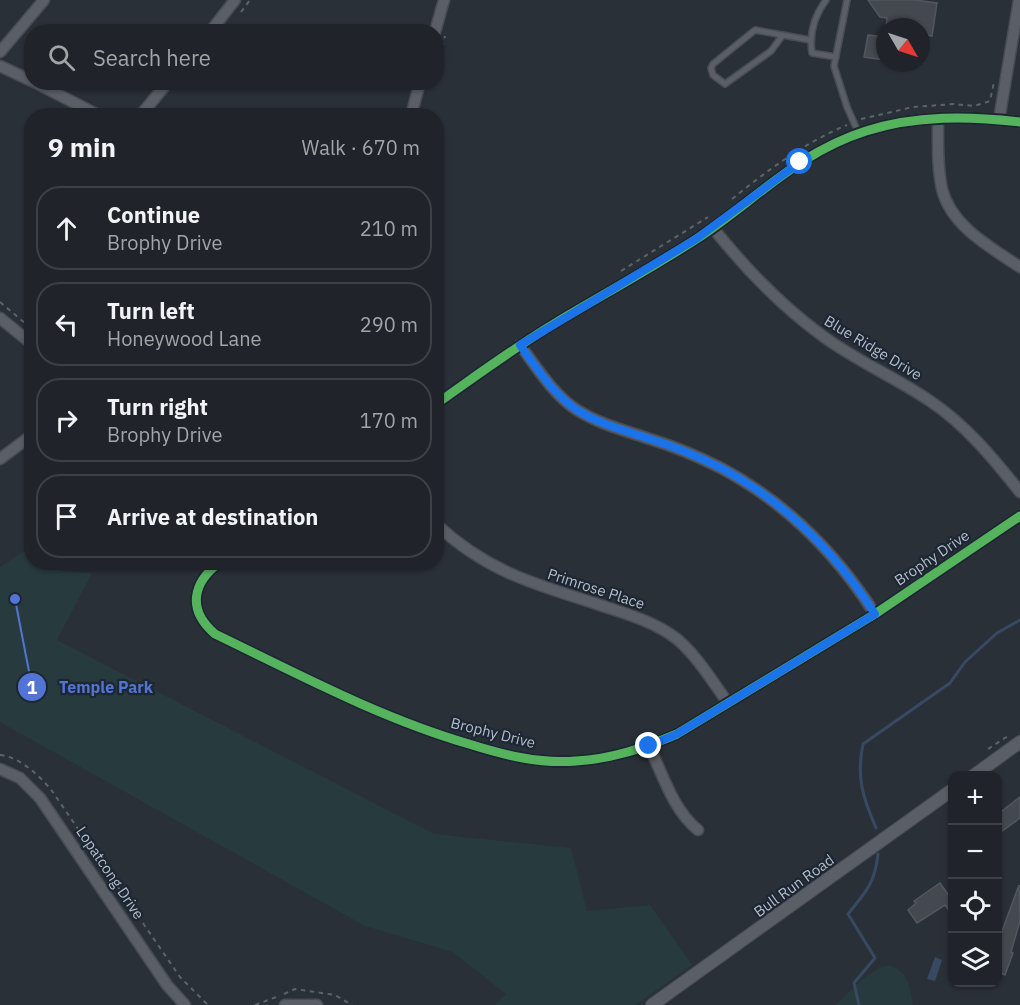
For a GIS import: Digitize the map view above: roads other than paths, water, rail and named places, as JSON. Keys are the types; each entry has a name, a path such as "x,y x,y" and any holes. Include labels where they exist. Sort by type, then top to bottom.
{"street":[{"path":"0,52 44,0"},
{"path":"216,24 236,0"},
{"path":"437,24 444,0"},
{"path":"999,120 1019,0"},
{"path":"0,66 24,78"},
{"path":"49,90 84,108"},
{"path":"147,108 162,90"},
{"path":"413,108 418,90"},
{"path":"938,118 942,187 950,208 972,233 1020,267"},
{"path":"444,398 520,345 713,228 800,162 822,149 892,124 938,118 1020,122"},
{"name":"Blue Ridge Drive","path":"713,228 759,283 789,310 849,353 933,402 978,442 1020,492"},
{"path":"0,318 24,338"},
{"path":"520,345 549,384 576,409 613,428 688,453 721,468 775,502 827,550 846,572 875,614"},
{"path":"0,459 24,441"},
{"name":"Brophy Drive","path":"210,570 198,588 197,608 206,626 215,634 354,702 446,737 525,759 550,762 592,760 626,754 677,734 875,614 1020,516"},
{"name":"Primrose Place","path":"444,531 459,544 499,569 524,581 641,618 661,628 692,653 728,703"},
{"path":"979,771 1016,737"},
{"path":"649,746 679,808 698,830"},
{"name":"Lopatcong Drive","path":"0,769 20,778 40,798 167,985 185,1005"},
{"name":"Bull Run Road","path":"652,1005 948,793"},
{"path":"285,1005 317,1005"}],"lane":[{"path":"825,0 816,14 810,40 812,53 836,57"},
{"path":"847,0 834,66 847,107 859,134"},
{"path":"782,36 771,51 725,84 713,75 711,68 713,64 755,30 810,40"}],"water":[{"path":"935,957 942,960 935,981 927,979"}],"waterway":[{"path":"876,828 862,787 860,767 863,744 950,683 965,662 997,633 1020,620"},
{"path":"859,1005 854,983 875,958 848,914 869,887 875,873 878,854"}],"place":[{"name":"Temple Park","path":"15,599"}]}
